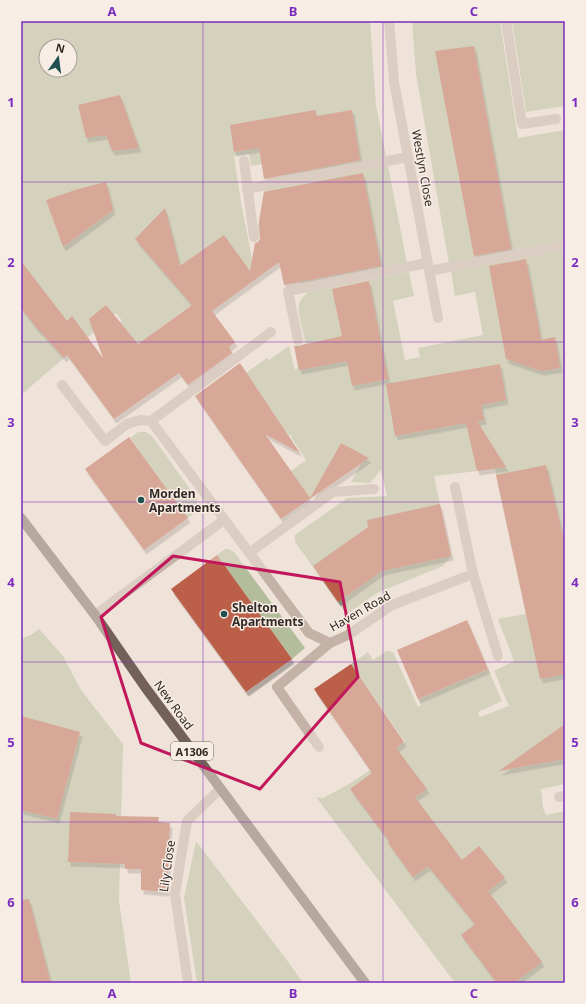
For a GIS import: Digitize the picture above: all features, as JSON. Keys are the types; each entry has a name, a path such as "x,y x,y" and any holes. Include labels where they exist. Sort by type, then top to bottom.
{"main road":[{"name":"New Road","path":"21,518 95,615 145,687 365,983"}],"street":[{"name":"Westlyn Close","path":"390,21 394,82 438,318"},
{"path":"506,21 522,124 556,119"},
{"path":"248,189 408,157"},
{"path":"244,161 254,237"},
{"path":"298,340 288,291 565,245"},
{"path":"62,386 105,441 127,424 140,420 151,421 270,332"},
{"name":"Haven Road","path":"151,421 309,633 330,644 348,635 392,605 473,574"},
{"path":"455,486 473,574 498,656"},
{"path":"249,553 333,492 374,489"},
{"path":"95,615 224,520"},
{"path":"319,747 277,687 330,644"},
{"name":"Lily Close","path":"188,983 175,894 187,821 220,789"}],"highlighted area":[{"path":"173,556 340,582 358,677 260,789 141,743 101,617"}],"green space":[{"path":"21,21 370,21 376,105 386,157 286,175 262,164 251,166 249,154 234,156 241,202 256,279 212,311 202,298 158,329 185,368 157,389 112,327 122,321 116,313 21,395"},
{"path":"412,21 500,21 518,138 565,130 565,241 449,264 416,74"},
{"path":"512,21 565,21 565,106 526,112"},
{"path":"388,166 407,263 303,284 294,281 290,260 265,265 258,228 264,191"},
{"path":"565,250 565,784 541,789 543,808 546,815 565,811 565,983 455,983 316,797 323,798 349,784 396,753 394,749 405,742 351,664 368,652 373,660 387,651 393,652 418,707 421,705 418,699 488,669 502,701 478,712 480,717 509,706 494,671 514,661 498,619 526,614 495,469 434,476 451,556 443,566 377,593 347,614 295,542 295,535 347,498 387,496 381,470 370,483 351,482 365,457 341,443 310,499 291,471 306,460 291,437 292,436 289,436 246,373 267,358 269,360 289,346 295,370 298,368 294,346 306,344 300,319 299,305 301,299 308,292 409,272 414,296 393,301 405,360 420,357 418,348 483,335 475,292 455,296 451,271"},
{"path":"138,432 146,432 152,436 197,499 196,510 188,518 130,438"},
{"path":"225,549 229,549 234,552 305,648 292,659 217,555"},
{"path":"39,629 63,656 81,690 123,744 119,901 131,983 21,983 21,639 31,635"},
{"path":"196,841 303,983 197,983 184,898"}],"building":[{"path":"474,46 511,249 474,256 435,51"},
{"path":"120,95 139,148 112,151 106,135 86,138 78,105"},
{"path":"315,110 317,116 352,110 360,160 264,179 259,148 234,152 230,125"},
{"path":"363,173 381,266 284,285 279,262 212,311 235,342 229,347 232,353 188,385 179,373 114,419 67,355 64,358 39,331 21,308 21,261 67,321 72,316 103,358 89,319 106,305 138,344 192,305 135,239 165,208 180,266 224,235 250,271 255,243 260,239 259,222 264,192"},
{"path":"106,182 113,210 63,247 46,200 78,189"},
{"path":"526,259 541,340 555,337 560,368 541,371 506,359 489,266"},
{"path":"369,281 388,379 352,386 347,361 299,370 294,346 300,346 342,336 332,289"},
{"path":"240,363 300,453 265,434 310,498 341,443 369,458 281,519 195,396"},
{"path":"500,364 506,400 481,405 484,420 477,421 506,467 477,471 466,423 395,436 386,384"},
{"name":"Morden Apartments","path":"129,437 188,518 144,550 85,469"},
{"path":"546,465 565,545 565,674 540,679 496,475"},
{"path":"440,504 451,556 382,571 338,602 313,566 368,527 367,520"},
{"name":"Shelton Apartments","path":"217,555 292,659 246,692 171,589"},
{"path":"467,620 488,669 418,699 397,650"},
{"path":"351,664 404,742 396,748 427,789 415,797 462,860 479,846 505,878 488,891 542,962 514,983 497,983 461,935 475,924 428,866 413,877 388,843 389,841 350,789 372,773 314,689"},
{"path":"21,716 80,732 57,819 21,810"},
{"path":"565,724 565,759 499,771"},
{"path":"70,812 116,814 116,816 159,817 158,822 170,823 167,892 141,890 141,869 125,869 125,864 68,862"},
{"path":"29,899 51,983 21,983 21,900"}],"place":[{"name":"Morden Apartments","path":"141,500"},
{"name":"Shelton Apartments","path":"224,614"}]}
